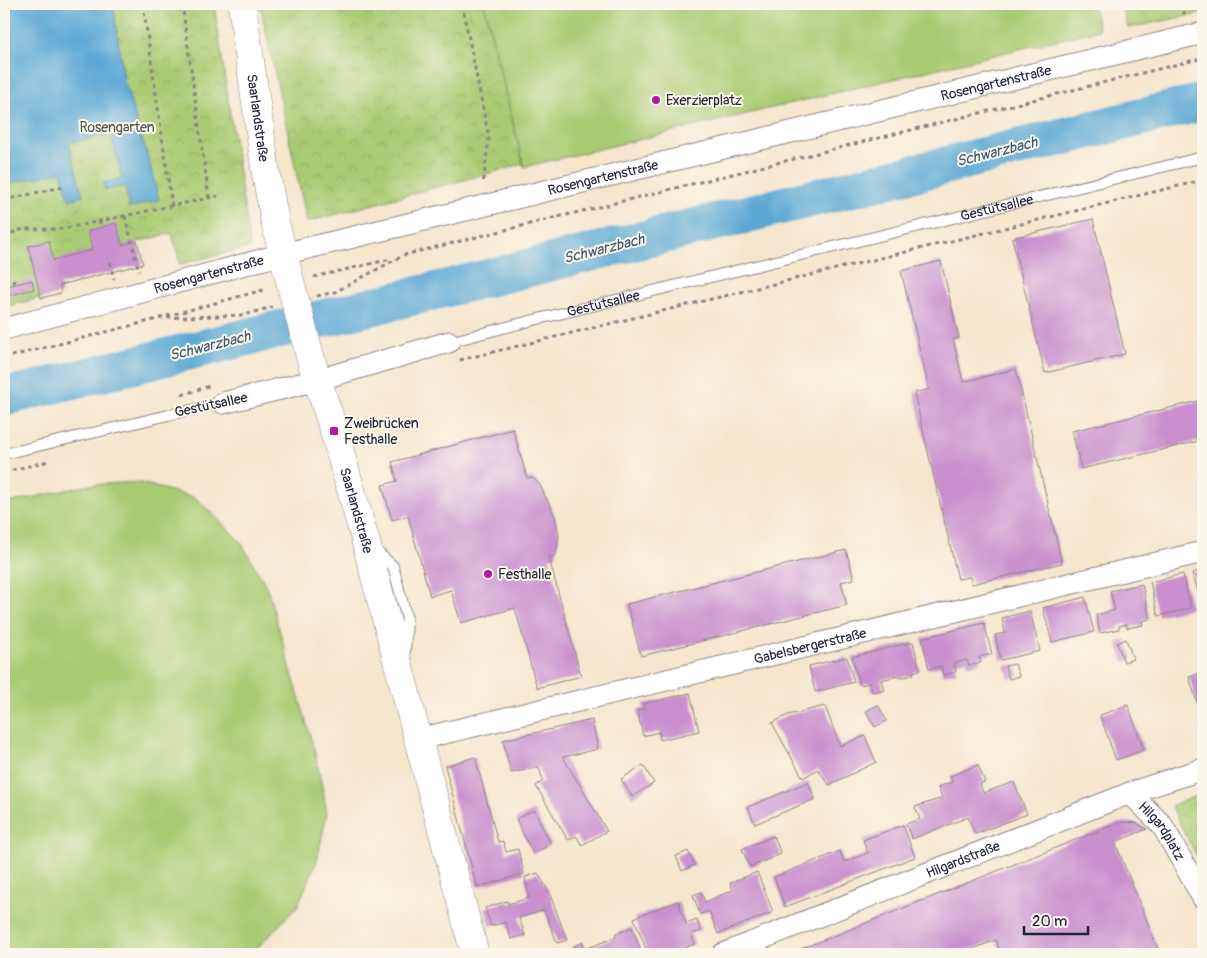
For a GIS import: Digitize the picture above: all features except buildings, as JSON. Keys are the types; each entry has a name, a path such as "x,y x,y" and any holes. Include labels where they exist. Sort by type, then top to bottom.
{"main road":[{"name":"Saarlandstraße","path":"242,4 266,174 282,254 314,372 334,431 365,539 475,954"}],"street":[{"name":"Rosengartenstraße","path":"4,329 282,254 1203,32"},
{"name":"Gestütsallee","path":"223,404 314,372 454,351"},
{"name":"Gabelsbergerstraße","path":"419,739 1203,552"},
{"name":"Hilgardstraße","path":"723,954 1130,793 1203,769"},
{"name":"Hilgardplatz","path":"1130,793 1162,825 1203,898"}],"lane":[{"name":"Gestütsallee","path":"454,351 530,321 1203,157"},
{"name":"Gestütsallee","path":"4,454 169,414 223,404"}],"path":[{"path":"143,4 172,206"},
{"path":"182,4 209,198"},
{"path":"462,4 489,138 478,207"},
{"path":"4,358 251,294 291,286 396,258 1203,58"},
{"path":"454,351 1203,180"},
{"path":"4,200 62,187"},
{"path":"4,236 24,229 63,229 218,196"},
{"path":"125,216 144,291"},
{"path":"99,220 101,228"},
{"path":"4,284 17,281 18,283"},
{"path":"4,472 51,461"}],"green space":[{"name":"Rosengarten","path":"4,4 214,4 250,247 180,264 172,233 122,246 58,276 61,293 4,307"},
{"path":"260,4 484,4 523,164 307,222"},
{"name":"Exerzierplatz","path":"484,4 1093,4 1099,30 524,167"},
{"path":"1121,4 1203,4 1203,13 1128,28"},
{"path":"138,482 196,498 241,542 267,588 315,752 327,812 317,861 297,907 255,950 247,954 4,954 4,504 88,485"},
{"path":"1203,793 1203,869 1171,806"}],"water":[{"path":"4,4 113,4 125,84 159,200 129,208 125,186 105,190 103,183 122,178 111,134 69,143 83,196 69,200 61,172 4,185"}],"waterway":[{"name":"Schwarzbach","path":"4,397 1203,102"}],"place":[{"name":"Exerzierplatz","path":"656,100"},
{"name":"Zweibrücken Festhalle","path":"334,431"},
{"name":"Festhalle","path":"488,574"}]}
